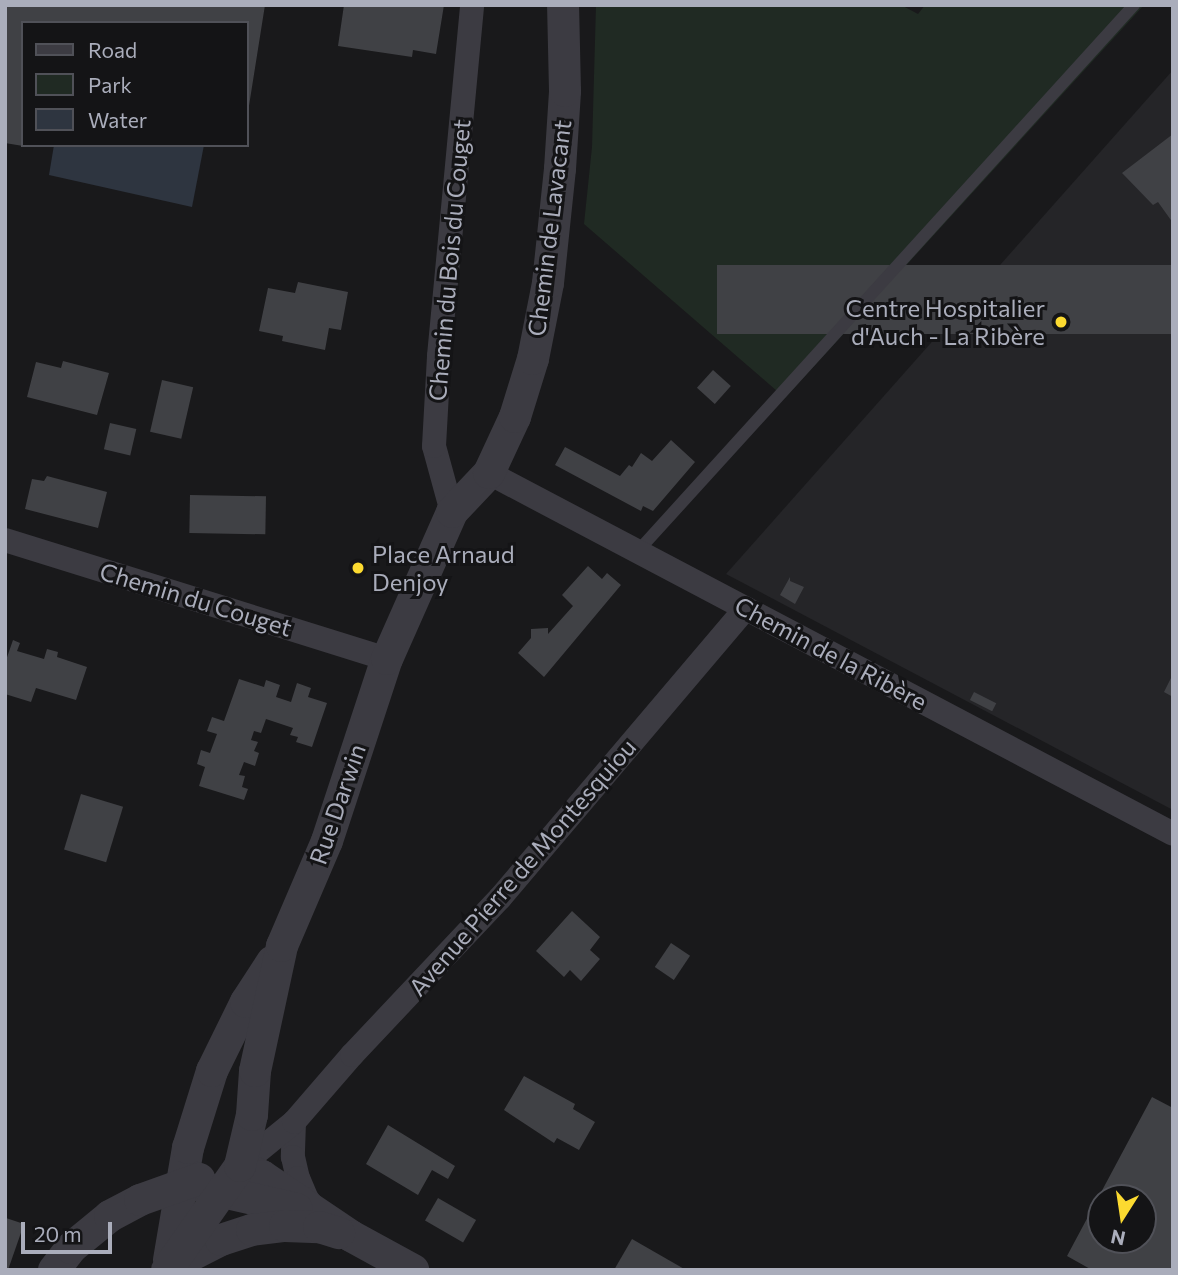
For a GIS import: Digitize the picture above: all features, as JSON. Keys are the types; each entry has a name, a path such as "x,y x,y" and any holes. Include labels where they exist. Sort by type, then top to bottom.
{"street":[{"name":"Chemin du Bois du Couget","path":"452,512 434,446 439,356 472,5"},
{"name":"Chemin de Lavacant","path":"452,512 489,473 515,417 533,359 548,283 565,91 564,5"},
{"name":"Chemin de la Ribère","path":"489,473 1173,834"},
{"path":"387,659 452,512"},
{"name":"Chemin du Couget","path":"5,540 387,659"},
{"name":"Avenue Pierre de Montesquiou","path":"167,1269 240,1166 294,1122 352,1055 500,898 746,608"},
{"name":"Rue Darwin","path":"182,1184 188,1148 212,1071 246,1002 282,946 327,841 387,659"},
{"name":"Rue Darwin","path":"240,1166 252,1115 255,1071 282,946"},
{"path":"294,1122 293,1157 298,1178 307,1199 320,1215"},
{"path":"54,1270 71,1248 110,1216 140,1200 240,1166 262,1176 351,1236 414,1270"},
{"path":"182,1184 320,1215"},
{"path":"167,1269 182,1184"},
{"path":"167,1269 221,1240 253,1230 285,1226 319,1227 351,1236"}],"lane":[{"path":"638,551 1134,5"}],"shaded area":[{"name":"Centre Hospitalier d'Auch - La Ribère","path":"1173,70 1173,810 726,574"}],"green space":[{"path":"596,5 901,5 918,14 925,5 1144,5 785,398 584,224 592,147"}],"water":[{"path":"54,147 204,147 192,207 49,175"}],"building":[{"path":"5,5 265,5 248,112 248,21 21,21 21,146 5,143"},
{"path":"344,5 444,5 436,54 413,50 412,57 338,46"},
{"path":"1173,134 1173,223 1158,202 1153,205 1122,173"},
{"path":"717,265 1173,265 1173,334 717,334"},
{"path":"298,282 348,292 341,330 329,328 325,350 282,341 283,336 259,331 268,288 295,293"},
{"path":"63,361 109,373 97,415 27,397 36,362 61,368"},
{"path":"713,370 731,386 715,404 697,388"},
{"path":"162,380 193,387 181,439 150,432"},
{"path":"110,423 136,429 130,455 104,449"},
{"path":"671,440 695,462 653,511 643,506 641,511 555,465 565,447 620,476 629,465 632,467 641,453 652,461"},
{"path":"47,476 107,492 98,528 25,509 32,479 44,481"},
{"path":"190,495 266,496 265,534 189,533"},
{"path":"588,566 602,579 607,573 621,585 544,677 518,653 531,638 531,629 548,628 548,634 573,606 562,595"},
{"path":"790,577 790,581 804,587 795,604 780,595"},
{"path":"13,640 20,643 17,651 44,659 47,649 58,652 57,657 87,667 76,700 36,688 31,702 5,694 5,663"},
{"path":"1173,674 1173,697 1164,692"},
{"path":"239,679 264,687 266,680 280,685 276,697 291,702 297,683 311,688 308,697 327,703 312,747 296,742 298,737 290,735 293,728 266,719 261,733 254,731 251,740 258,742 254,751 259,753 255,766 244,762 239,775 245,776 242,787 248,789 244,800 199,786 205,767 197,764 201,750 210,753 217,734 207,731 212,717 224,721"},
{"path":"974,692 996,703 992,711 970,700"},
{"path":"81,794 123,807 106,862 64,849"},
{"path":"572,911 600,937 590,950 600,959 581,981 570,970 564,977 536,951"},
{"path":"671,943 690,956 674,980 655,967"},
{"path":"524,1076 575,1104 573,1109 595,1122 579,1150 557,1138 554,1143 504,1110"},
{"path":"1152,1097 1173,1108 1173,1270 1092,1270 1067,1256 1087,1219 1087,1254 1157,1254 1157,1184 1105,1184"},
{"path":"388,1125 455,1166 448,1179 432,1170 418,1195 366,1164"},
{"path":"438,1198 476,1220 463,1243 425,1221"},
{"path":"6,1218 24,1224 8,1270 5,1270"},
{"path":"632,1239 686,1270 614,1270"}],"place":[{"name":"Centre Hospitalier d'Auch - La Ribère","path":"1061,322"},
{"name":"Place Arnaud Denjoy","path":"358,568"}]}
